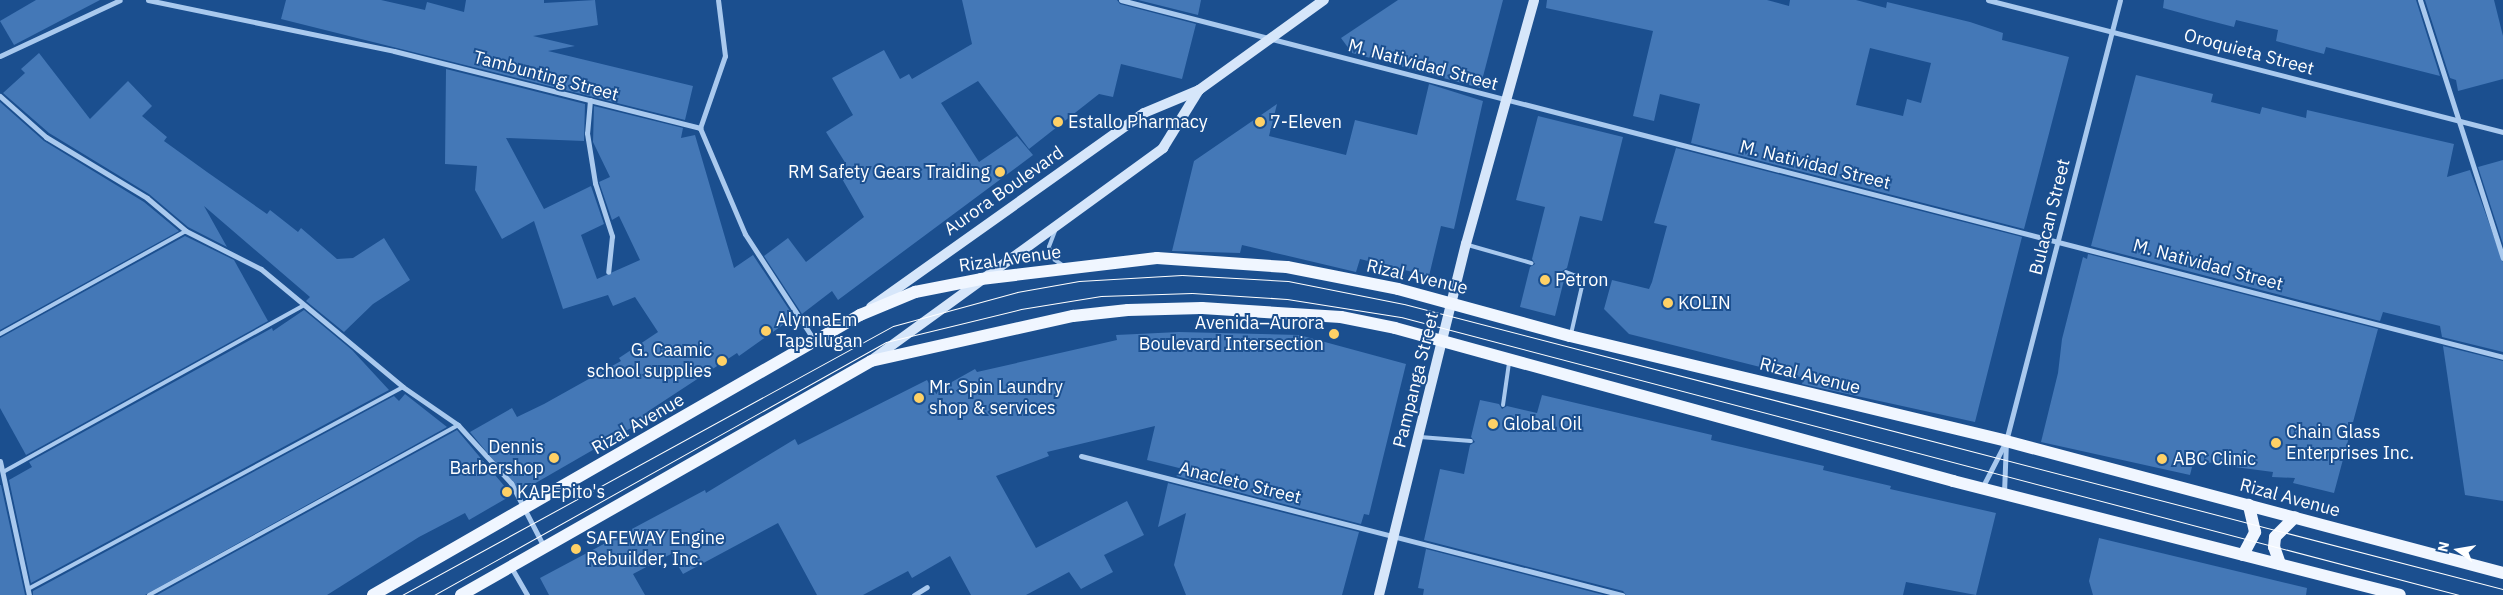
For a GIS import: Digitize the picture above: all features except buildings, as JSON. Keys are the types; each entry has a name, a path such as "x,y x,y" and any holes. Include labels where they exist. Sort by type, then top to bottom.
{"main road":[{"name":"Aurora Boulevard","path":"860,315 1144,113 1199,90 1324,0"},
{"name":"Pampanga Street","path":"1378,595 1420,436 1466,244 1534,0"},
{"name":"Aurora Boulevard","path":"871,361 980,279 1163,148 1199,90"},
{"name":"Rizal Avenue","path":"373,595 524,511 814,340 860,315 915,292 980,279 1157,258 1287,267 1452,302 1570,336 2006,441 2503,572"},
{"path":"462,595 871,361 1073,316 1128,310 1202,308 1341,317 1510,360 2004,494 2400,595"},
{"path":"2242,554 2255,532 2250,504"},
{"path":"2280,564 2274,547 2275,537 2295,517"}],"street":[{"path":"0,56 120,0"},
{"name":"Tambunting Street","path":"148,0 394,51 700,128"},
{"path":"718,0 725,56 700,128 745,234 814,340"},
{"name":"M. Natividad Street","path":"1121,0 1507,101 2058,240 2503,357"},
{"name":"Oroquieta Street","path":"1988,0 2112,30 2503,132"},
{"name":"Bulacan Street","path":"2004,494 2006,441 2120,0"},
{"path":"2420,0 2503,258"},
{"path":"0,96 46,137 147,198 186,231 261,269 302,306 403,387 458,425 511,483 544,548"},
{"path":"590,100 587,133 595,183 612,236 608,272"},
{"name":"Bulacan Street","path":"1982,488 2006,441"},
{"name":"Anacleto Street","path":"1081,456 1622,595"},
{"path":"0,461 28,592"},
{"path":"511,567 527,595"},
{"path":"914,595 927,587"}],"lane":[{"path":"1058,224 1049,247 1052,258 1068,269"},
{"path":"0,334 186,231"},
{"path":"1466,244 1530,264"},
{"path":"1566,272 1576,276 1582,286 1570,336"},
{"path":"3,472 302,306"},
{"path":"1503,405 1510,360"},
{"path":"28,592 403,387"},
{"path":"148,595 458,425"},
{"path":"1420,436 1471,441"}],"tram line":[{"path":"402,595 893,326 1017,292 1079,281 1182,275 1288,281 1404,304 2503,589"},
{"path":"434,595 886,342 1021,309 1101,296 1192,293 1287,299 1401,317 2459,595"}],"place":[{"name":"Estallo Pharmacy","path":"1058,122"},
{"name":"7-Eleven","path":"1260,122"},
{"name":"RM Safety Gears Traiding","path":"1000,172"},
{"name":"Petron","path":"1545,280"},
{"name":"KOLIN","path":"1668,303"},
{"name":"AlynnaEm Tapsilugan","path":"766,331"},
{"name":"Avenida–Aurora Boulevard Intersection","path":"1334,334"},
{"name":"G. Caamic school supplies","path":"722,361"},
{"name":"Mr. Spin Laundry shop & services","path":"919,398"},
{"name":"Global Oil","path":"1493,424"},
{"name":"Chain Glass Enterprises Inc.","path":"2276,443"},
{"name":"Dennis Barbershop","path":"554,458"},
{"name":"ABC Clinic","path":"2162,459"},
{"name":"KAPEpito's","path":"507,492"},
{"name":"SAFEWAY Engine Rebuilder, Inc.","path":"576,549"}]}
